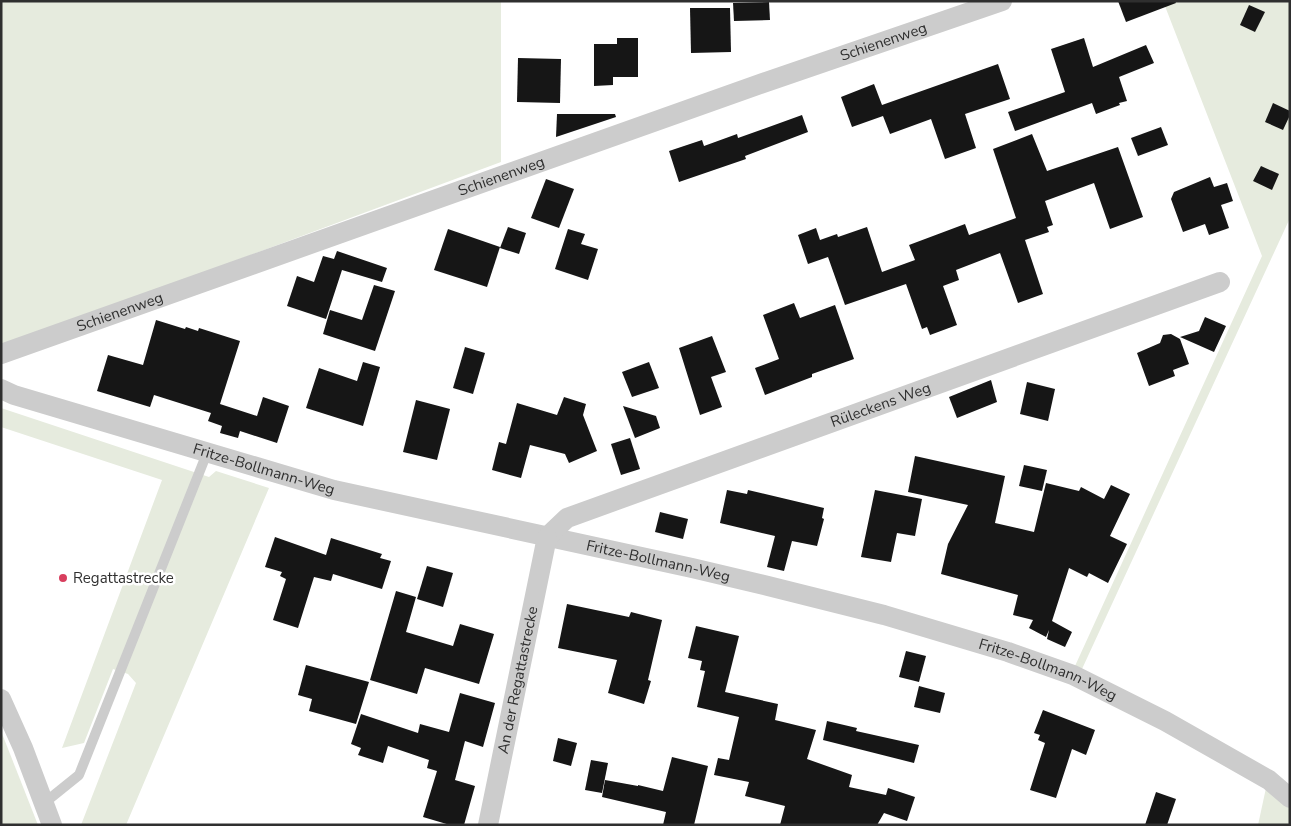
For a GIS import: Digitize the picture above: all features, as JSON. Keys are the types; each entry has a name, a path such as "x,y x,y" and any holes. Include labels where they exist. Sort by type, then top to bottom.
{"street":[{"name":"Schienenweg","path":"1,354 763,83 1002,1"},
{"name":"Rüleckens Weg","path":"547,537 568,518 1220,282"},
{"name":"Fritze-Bollmann-Weg","path":"1,389 14,395 334,490 692,568 894,618 1017,655 1073,675 1165,721 1269,780 1290,798"},
{"name":"An der Regattastrecke","path":"488,825 547,537"},
{"path":"1,699 23,748 52,825"}],"lane":[{"path":"43,804 79,774 207,453"}],"shaded area":[{"path":"1,1 501,1 501,162 6,346 1,345"},
{"path":"1163,1 1290,1 1290,218 1082,669 1075,666 1262,256"},
{"path":"1,408 209,477 216,471 269,488 126,825 81,825 136,683 128,674 113,669 84,743 62,748 162,480 1,427"},
{"path":"1,731 38,825 1,825"},
{"path":"1266,788 1290,808 1290,825 1258,825"}],"building":[{"path":"1118,1 1175,1 1176,3 1126,22"},
{"path":"769,2 770,20 734,21 733,3"},
{"path":"1249,5 1265,12 1255,32 1240,25"},
{"path":"690,8 730,8 731,52 691,53"},
{"path":"617,38 638,38 638,77 613,77 613,85 594,86 594,44 617,44"},
{"path":"1084,38 1093,67 1146,45 1154,63 1119,77 1127,101 1119,103 1120,105 1096,114 1092,103 1015,131 1008,112 1065,92 1051,49"},
{"path":"518,58 561,59 560,103 517,102"},
{"path":"998,64 1010,99 965,114 976,148 945,159 931,119 890,134 883,116 852,127 841,97 874,84 882,105"},
{"path":"1273,103 1290,111 1283,130 1265,122"},
{"path":"557,114 615,114 616,117 556,137"},
{"path":"802,115 808,132 745,156 746,159 679,182 669,151 702,140 704,146 737,134 738,138"},
{"path":"1161,127 1168,145 1138,156 1131,138"},
{"path":"1032,134 1047,171 1118,147 1143,217 1110,229 1094,183 1045,201 1053,225 1047,227 1049,232 1025,240 1043,294 1018,303 1000,253 956,270 959,280 943,286 957,325 930,335 927,327 922,329 906,284 845,305 828,257 808,264 798,235 816,228 820,240 837,234 838,237 867,227 882,272 915,260 909,245 965,224 969,235 1016,218 993,149"},
{"path":"1261,166 1279,174 1272,190 1253,181"},
{"path":"1210,177 1214,187 1227,183 1233,201 1221,205 1229,228 1209,235 1205,224 1183,232 1171,199 1174,192"},
{"path":"546,179 574,189 559,228 531,218"},
{"path":"508,227 526,233 519,254 500,248"},
{"path":"448,229 500,247 487,287 434,270"},
{"path":"568,229 585,234 581,244 598,249 588,280 555,269"},
{"path":"337,251 387,268 382,282 342,270 326,319 287,306 297,276 314,282 323,256 334,259"},
{"path":"374,285 395,291 375,351 323,334 330,310 362,320"},
{"path":"794,303 800,318 835,305 854,359 812,374 812,377 765,395 755,368 779,359 763,315"},
{"path":"1205,317 1226,326 1214,352 1180,337 1199,331"},
{"path":"156,320 185,329 186,327 198,331 199,328 240,341 220,404 257,416 263,397 289,406 277,443 240,431 238,438 220,433 222,426 208,421 211,413 154,395 150,407 97,391 108,355 143,365"},
{"path":"1171,334 1180,339 1189,364 1173,370 1175,376 1149,386 1137,353 1160,343 1163,335"},
{"path":"712,336 726,372 711,377 722,407 700,415 679,348"},
{"path":"465,347 485,353 473,394 453,388"},
{"path":"363,362 380,367 363,426 306,408 319,368 357,381"},
{"path":"649,362 659,388 632,397 622,372"},
{"path":"991,380 997,402 957,418 949,397"},
{"path":"1027,382 1055,389 1048,421 1020,414"},
{"path":"564,397 586,404 583,415 597,451 569,463 565,454 530,445 521,478 492,470 499,442 506,444 517,403 557,415"},
{"path":"416,400 450,409 437,460 403,452"},
{"path":"623,406 656,416 660,428 635,438"},
{"path":"630,438 640,469 621,475 611,444"},
{"path":"915,456 1005,476 995,523 1034,532 1046,483 1079,491 1081,487 1104,499 1111,485 1130,494 1110,536 1127,544 1108,583 1089,573 1087,577 1069,568 1052,621 1072,632 1065,647 1047,639 1049,630 1046,637 1029,628 1033,620 1013,615 1018,595 941,574 948,544 968,505 908,492"},
{"path":"1024,465 1047,470 1042,491 1019,486"},
{"path":"727,490 747,494 748,490 824,508 822,518 824,519 817,546 792,541 784,571 767,567 775,536 720,523"},
{"path":"875,490 922,499 915,536 897,533 891,562 861,557"},
{"path":"660,512 688,519 683,539 655,532"},
{"path":"275,537 326,555 331,538 382,554 380,558 391,561 382,589 333,574 331,581 314,577 298,628 273,620 286,579 280,576 282,572 265,567"},
{"path":"427,566 453,573 443,607 417,599"},
{"path":"396,591 416,597 406,632 453,646 460,624 494,634 479,684 425,668 417,694 370,680"},
{"path":"567,604 629,617 631,612 662,620 648,680 651,681 644,704 608,693 617,660 558,648"},
{"path":"696,626 739,636 725,692 778,704 775,720 816,730 807,759 852,775 849,787 886,795 888,788 915,797 907,821 884,813 877,825 780,825 785,806 745,796 749,782 714,775 718,758 729,760 739,717 697,707 705,671 700,670 702,661 688,658"},
{"path":"906,651 926,656 919,682 899,677"},
{"path":"306,665 369,682 356,724 309,711 312,699 298,695"},
{"path":"919,686 945,693 940,713 914,707"},
{"path":"460,693 495,703 483,747 465,741 455,780 475,786 464,825 450,825 423,817 437,771 427,768 429,760 388,746 383,763 358,755 361,748 351,744 361,714 418,733 420,724 449,732"},
{"path":"1043,710 1095,730 1086,755 1072,749 1056,798 1030,790 1045,743 1038,740 1040,735 1034,733"},
{"path":"827,721 857,728 856,731 919,745 914,763 823,740"},
{"path":"558,738 577,743 571,766 553,761"},
{"path":"672,757 708,766 694,825 663,825 666,812 602,797 605,780 663,791"},
{"path":"591,760 608,763 602,793 585,790"},
{"path":"1156,792 1176,799 1167,825 1145,825"}],"place":[{"name":"Regattastrecke","path":"63,578"}]}
